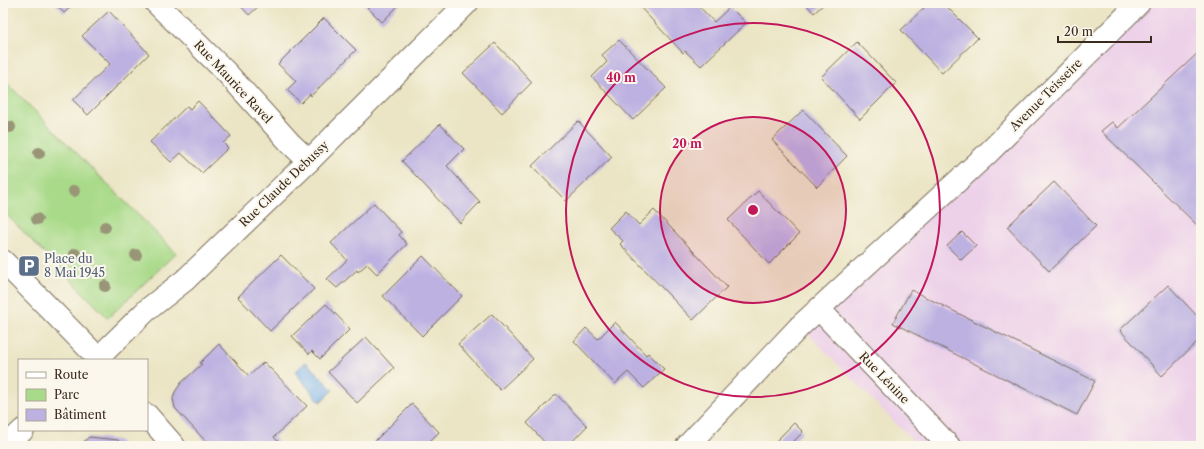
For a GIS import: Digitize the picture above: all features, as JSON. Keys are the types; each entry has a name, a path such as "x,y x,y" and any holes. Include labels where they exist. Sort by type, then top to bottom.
{"street":[{"name":"Rue Maurice Ravel","path":"156,3 226,72 291,144 309,161"},
{"name":"Rue Claude Debussy","path":"98,359 147,310 185,280 309,161 467,3"},
{"name":"Avenue Teisseire","path":"686,446 800,326 987,154 1139,3"},
{"path":"3,260 98,359"},
{"name":"Rue Lénine","path":"819,309 949,446"},
{"path":"148,416 174,446"},
{"path":"6,446 22,431"}],"shaded area":[{"path":"1139,3 1201,3 1201,446 918,446 800,326"}],"green space":[{"path":"3,79 176,253 108,318 3,211"}],"water":[{"path":"306,362 333,390 320,402 295,372"}],"building":[{"path":"55,3 75,3 64,13"},
{"path":"238,3 262,3 249,15"},
{"path":"363,3 401,3 382,22"},
{"path":"642,3 696,3 714,22 730,7 746,23 701,66 685,51 683,53 639,6"},
{"path":"805,3 825,3 814,13"},
{"path":"929,3 943,3 978,38 942,73 901,30"},
{"path":"109,11 149,54 88,115 73,100 110,64 82,36"},
{"path":"324,18 356,50 311,96 310,94 301,103 287,90 296,81 278,64"},
{"path":"619,40 666,88 633,120 592,77 607,62 602,55"},
{"path":"857,42 896,83 860,119 821,77"},
{"path":"495,43 532,82 502,113 463,73"},
{"path":"1201,50 1201,229 1101,131 1112,122 1118,128"},
{"path":"198,101 231,136 223,143 228,148 202,173 181,153 171,162 150,142 187,106 190,109"},
{"path":"803,110 847,156 817,187 772,140"},
{"path":"578,121 612,157 566,201 532,166"},
{"path":"440,124 464,149 447,166 480,202 460,223 402,161"},
{"path":"1054,182 1096,226 1049,271 1007,227"},
{"path":"758,191 799,234 769,264 728,220"},
{"path":"374,203 401,232 399,235 407,244 377,274 367,264 358,272 357,270 337,288 327,279 347,260 331,243"},
{"path":"654,210 727,287 693,320 620,244 623,241 609,228 626,211 639,225"},
{"path":"962,232 976,246 961,260 947,246"},
{"path":"281,255 314,289 270,331 238,297"},
{"path":"423,256 462,296 422,336 383,296"},
{"path":"1168,285 1201,320 1201,338 1162,376 1120,330"},
{"path":"911,290 1095,381 1077,415 893,323"},
{"path":"326,304 350,329 320,359 312,351 309,354 292,336"},
{"path":"492,314 533,359 500,390 458,344"},
{"path":"615,322 646,355 648,353 664,369 644,388 628,372 615,384 574,341 586,328 598,339"},
{"path":"366,337 394,368 357,403 328,372"},
{"path":"219,344 249,376 264,362 307,406 274,437 282,446 210,446 175,408 173,399 175,392 181,383 202,364 200,363"},
{"path":"556,394 587,426 568,446 548,446 527,423"},
{"path":"412,404 439,432 425,446 372,446 371,445"},
{"path":"794,423 803,432 789,446 781,446 776,441"},
{"path":"89,437 118,440 124,446 79,446"}],"place":[{"name":"Place du 8 Mai 1945","path":"29,266"}]}
